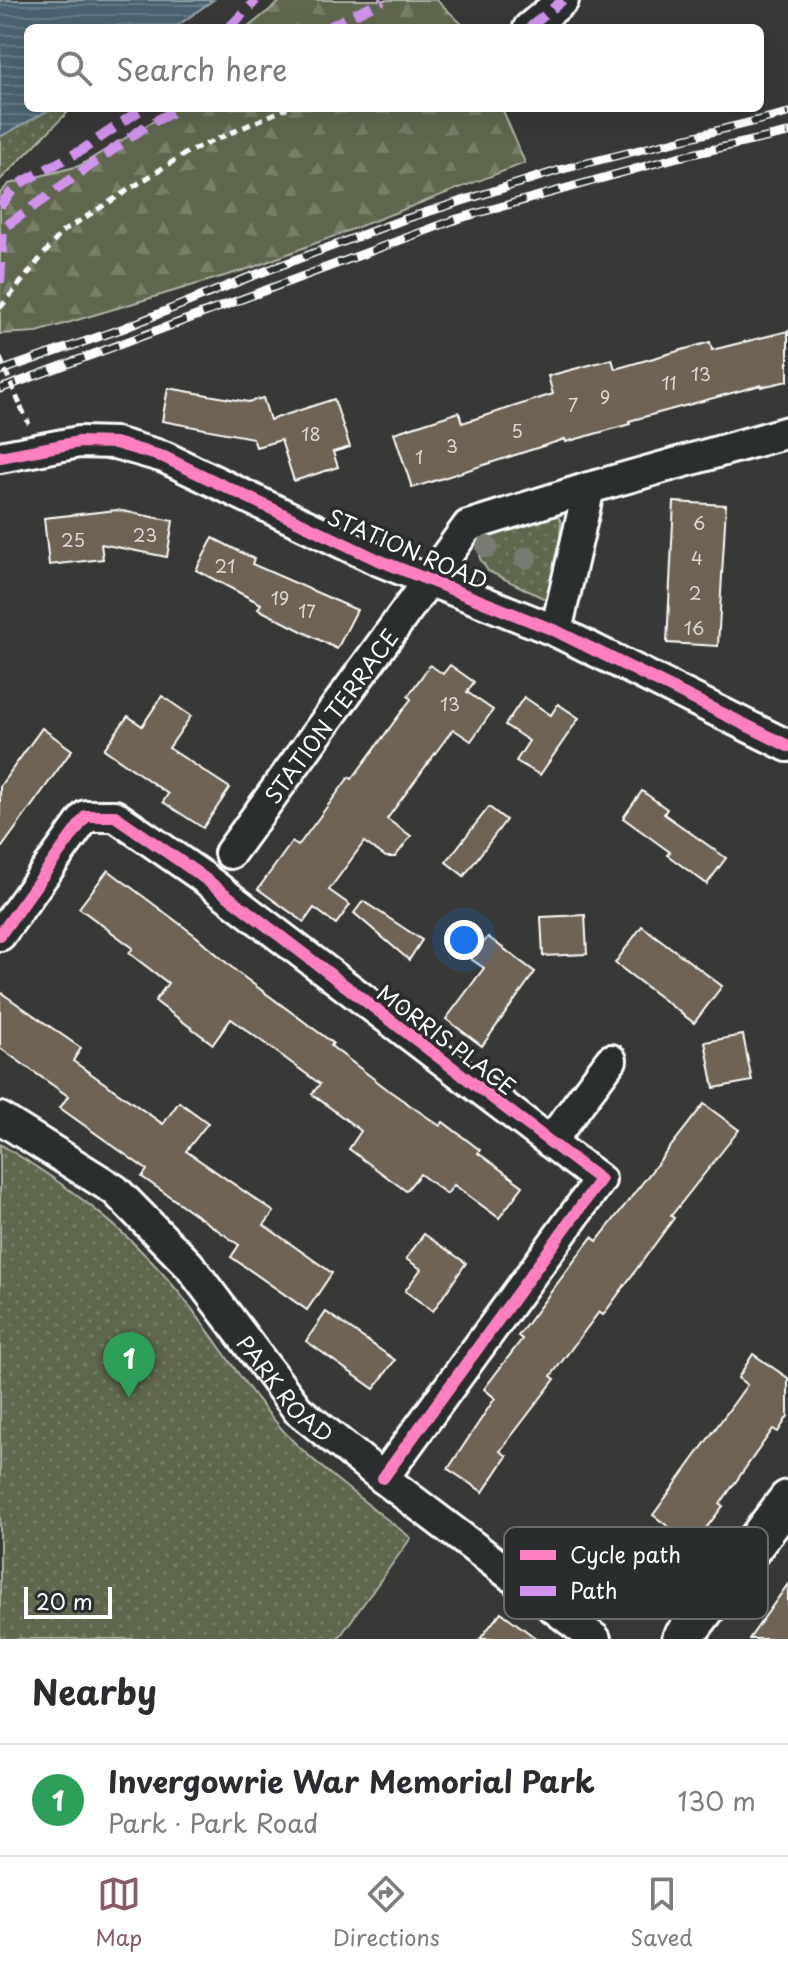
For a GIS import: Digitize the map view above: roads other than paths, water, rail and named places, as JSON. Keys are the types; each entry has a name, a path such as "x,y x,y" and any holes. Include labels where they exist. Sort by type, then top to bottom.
{"street":[{"path":"534,24 563,0"},
{"name":"STATION TERRACE","path":"230,853 468,526 788,432"},
{"name":"STATION ROAD","path":"0,457 79,442 115,443 164,457 376,559 556,631 788,746"},
{"path":"556,631 589,488"},
{"name":"MORRIS PLACE","path":"0,935 86,816 115,816 200,875 600,1180 383,1478"},
{"path":"550,1142 611,1060"},
{"name":"PARK ROAD","path":"0,1118 115,1190 189,1265 298,1410 504,1570"},
{"path":"767,1527 788,1500"},
{"name":"PARK ROAD","path":"569,1619 595,1639"},
{"path":"682,1639 697,1619"}],"water":[{"path":"0,0 213,0 180,24 24,24 24,112 46,112 0,137"}],"railway":[{"path":"0,371 124,328 402,220 563,169 788,113"},
{"path":"0,389 457,219 678,157 788,133"}],"place":[{"name":"Invergowrie War Memorial Park","path":"129,1398"}]}
